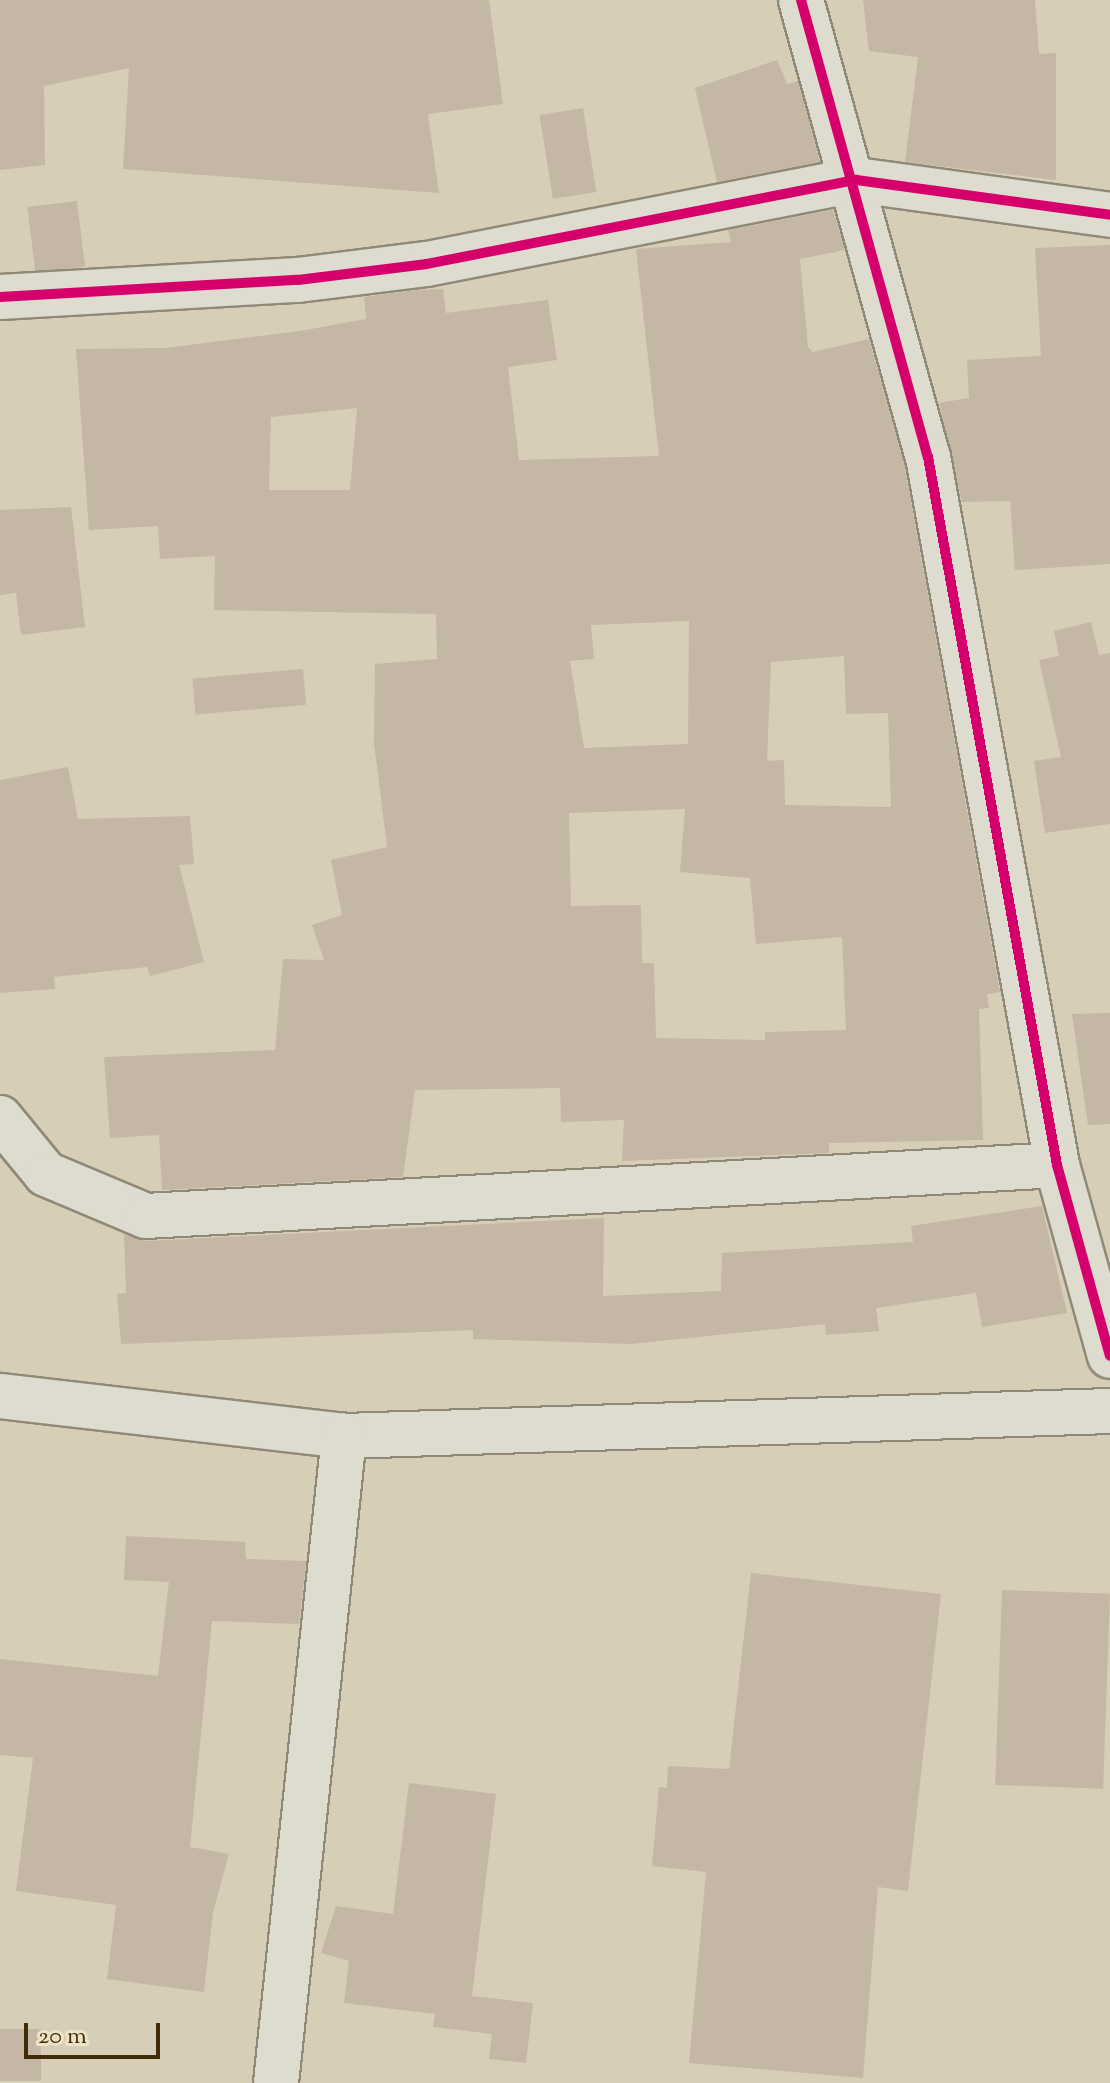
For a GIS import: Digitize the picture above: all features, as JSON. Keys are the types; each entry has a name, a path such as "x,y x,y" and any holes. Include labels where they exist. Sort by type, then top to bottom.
{"street":[{"path":"801,0 856,180 928,457 1057,1165 1110,1356"},
{"path":"0,297 298,280 427,264 856,180 1110,215"},
{"path":"0,1118 46,1174 146,1216 1057,1165"},
{"path":"0,1396 344,1436 1110,1411"},
{"path":"276,2083 344,1436"}],"building":[{"path":"0,0 489,0 503,104 428,114 439,193 123,169 129,68 44,86 45,165 0,170"},
{"path":"863,0 1035,0 1039,54 1056,53 1056,180 905,162 918,57 869,51"},
{"path":"777,60 787,84 798,81 820,162 717,182 695,88"},
{"path":"583,108 596,192 553,199 540,115"},
{"path":"77,201 85,267 35,273 27,207"},
{"path":"833,210 845,250 800,259 808,347 813,352 869,339 904,463 1000,992 987,994 989,1008 979,1009 983,1140 829,1143 829,1153 622,1161 624,1120 561,1122 560,1088 415,1090 403,1177 162,1190 159,1135 110,1138 104,1057 275,1050 283,959 324,960 312,925 342,915 331,860 387,847 374,743 375,664 437,659 436,614 214,610 215,556 160,559 158,526 89,530 76,349 165,348 300,331 366,319 364,297 417,290 443,289 446,313 548,300 557,360 508,367 519,460 659,456 636,249 731,242 728,230","holes":["357,408 350,490 269,490 271,417","689,621 688,744 584,748 570,661 594,659 591,625","844,656 846,714 888,713 891,807 785,805 784,760 767,761 771,662","685,809 680,872 750,878 756,944 842,937 846,1030 765,1032 765,1040 656,1038 654,963 642,963 641,905 571,906 569,813"]},
{"path":"1110,245 1110,564 1015,570 1010,501 962,502 939,403 969,398 967,360 1041,356 1035,248"},
{"path":"71,507 85,627 21,635 16,593 0,595 0,510"},
{"path":"1091,622 1099,655 1110,653 1110,824 1045,833 1034,761 1061,757 1039,660 1059,656 1054,631"},
{"path":"303,669 306,705 196,715 192,679"},
{"path":"68,767 78,819 190,816 194,864 179,865 204,962 150,976 147,967 54,977 55,989 0,993 0,780"},
{"path":"1110,1013 1110,1124 1088,1125 1072,1014"},
{"path":"1042,1206 1067,1313 982,1327 976,1293 876,1308 879,1331 826,1335 825,1324 630,1344 473,1339 473,1330 121,1344 117,1294 126,1293 124,1234 147,1241 604,1218 603,1296 721,1291 722,1253 913,1242 911,1226"},
{"path":"126,1536 245,1542 246,1559 306,1561 299,1624 212,1621 190,1847 229,1854 213,1912 204,1992 107,1979 116,1905 16,1891 33,1758 0,1755 0,1659 158,1676 169,1582 124,1580"},
{"path":"751,1573 941,1594 908,1891 878,1887 863,2078 689,2063 706,1872 652,1866 659,1787 667,1788 668,1766 729,1769"},
{"path":"1002,1590 1110,1594 1103,1789 995,1785"},
{"path":"409,1783 496,1794 472,1996 533,2003 526,2063 489,2059 492,2034 433,2027 435,2014 344,2003 349,1961 321,1953 336,1906 393,1914"},
{"path":"0,2029 41,2029 41,2081 0,2081"}],"cycle path":[{"path":"801,0 928,457 1057,1165 1110,1356"},
{"path":"0,297 298,280 427,264 856,180 1110,215"}]}
